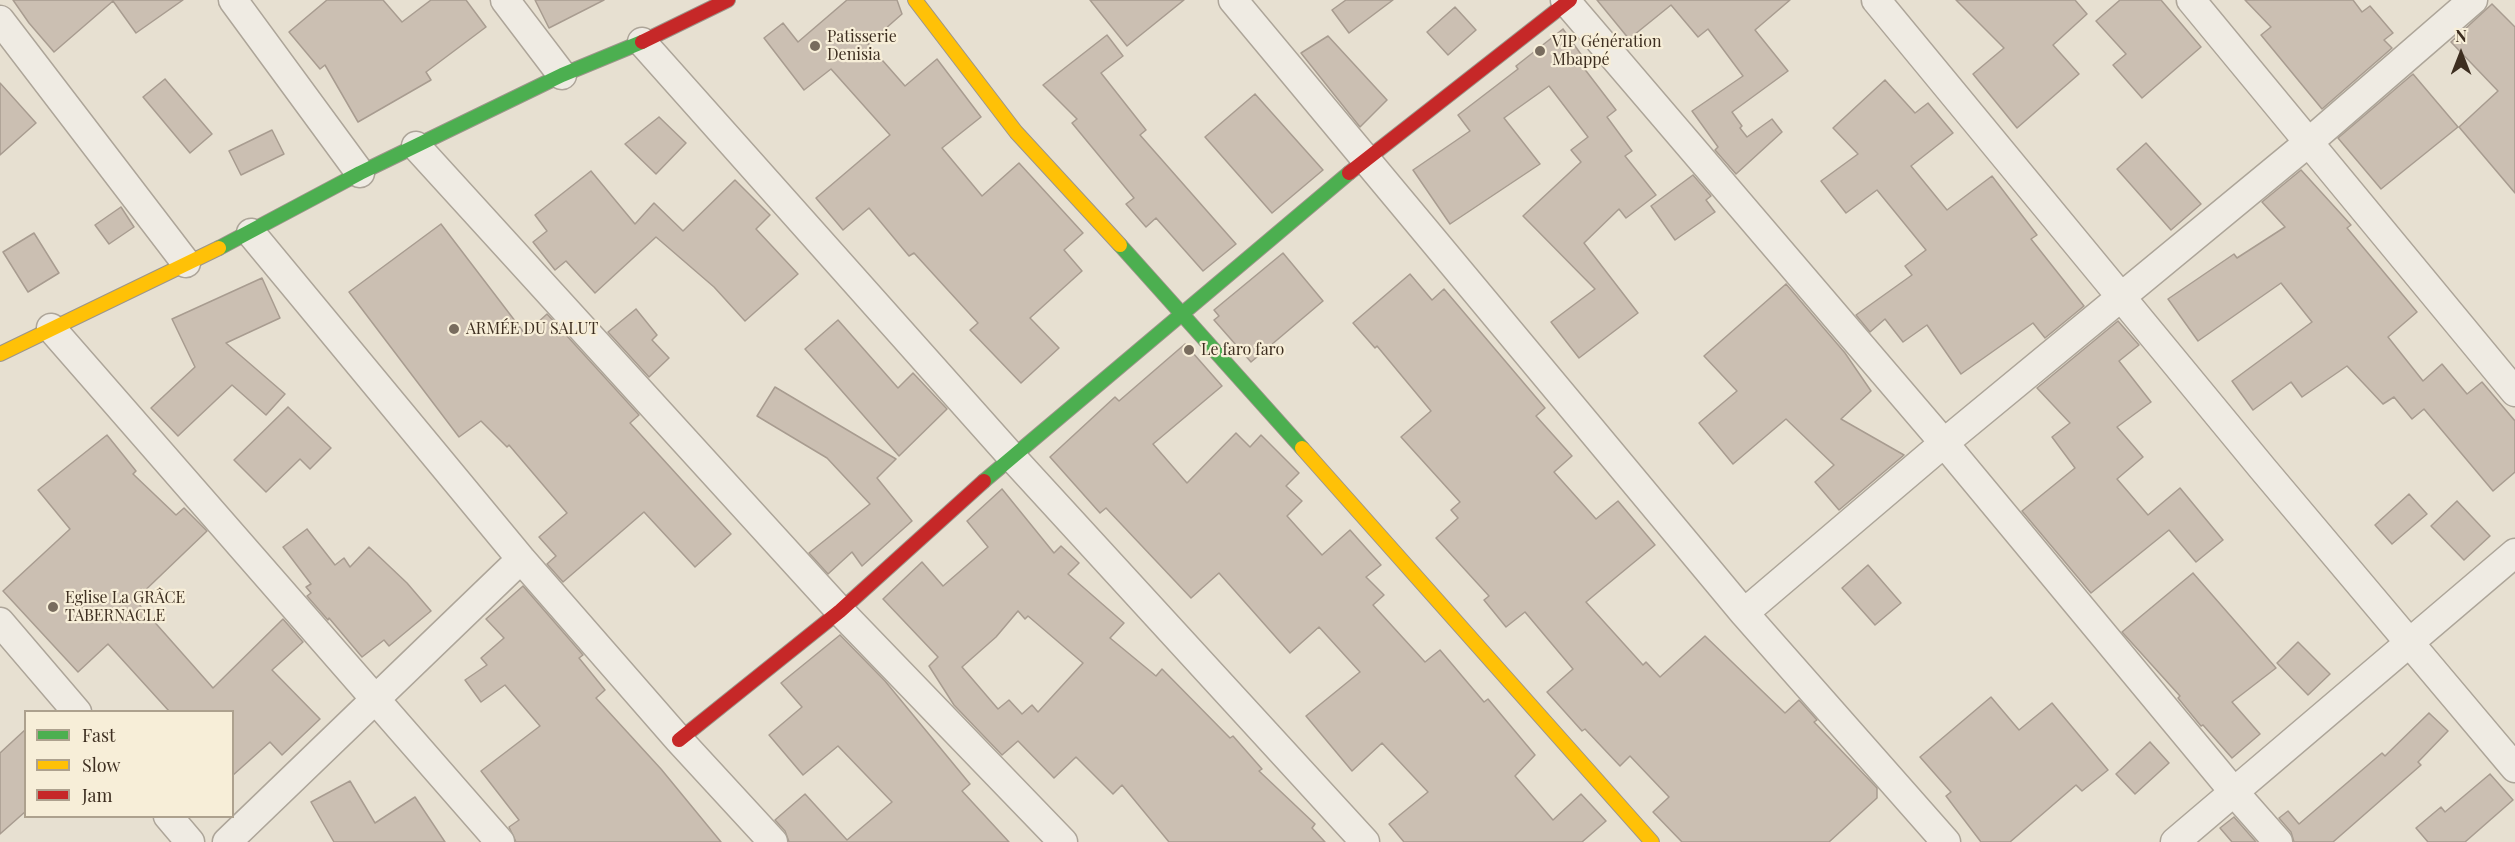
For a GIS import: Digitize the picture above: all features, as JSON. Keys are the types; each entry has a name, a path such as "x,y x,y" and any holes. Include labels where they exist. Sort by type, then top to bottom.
{"main road":[{"path":"2,350 251,233 360,173 562,75 642,42 728,0"},
{"path":"915,0 1016,132 1183,314 1652,842"},
{"path":"679,740 840,611 1011,456 1366,159 1567,1"}],"street":[{"path":"233,0 360,173"},
{"path":"505,0 562,75"},
{"path":"1233,0 1744,613 1946,842"},
{"path":"1876,0 2263,469 2515,768"},
{"path":"2191,0 2515,392"},
{"path":"1744,613 1944,443 2309,142 2473,0"},
{"path":"1567,1 1944,443 2278,842"},
{"path":"0,20 186,263"},
{"path":"642,42 1011,456 1365,842"},
{"path":"417,146 840,611 1063,842"},
{"path":"251,233 521,559 679,740 773,842"},
{"path":"51,328 500,842"},
{"path":"2175,842 2515,552"},
{"path":"227,842 521,559"},
{"path":"0,622 76,710"},
{"path":"170,818 190,842"}],"building":[{"path":"13,0 183,0 136,33 113,1 54,52"},
{"path":"327,0 383,0 402,22 431,0 466,0 486,27 426,72 431,80 358,122 325,65 320,69 289,32"},
{"path":"535,0 604,0 549,28"},
{"path":"847,0 897,0 902,14 868,44 905,86 937,59 981,117 942,148 982,196 1019,163 1083,233 1064,250 1082,271 1030,318 1059,348 1021,383 970,330 978,323 914,253 909,256 869,208 843,230 816,198 890,135 831,69 804,90 764,38 783,23 798,42"},
{"path":"1090,0 1184,0 1127,46"},
{"path":"1346,0 1393,0 1349,33 1332,10"},
{"path":"1597,0 1790,0 1755,30 1788,71 1732,112 1747,137 1772,119 1782,132 1736,174 1715,150 1718,147 1692,111 1743,76 1708,29 1698,37 1671,5 1629,39"},
{"path":"1956,0 2075,0 2087,14 2053,45 2079,74 2017,128 1973,74 2004,48"},
{"path":"2120,0 2161,0 2201,47 2142,98 2113,65 2126,54 2096,21"},
{"path":"2245,0 2353,0 2362,12 2370,6 2393,33 2384,40 2392,48 2322,109 2261,35 2271,27"},
{"path":"2492,4 2515,27 2515,193 2459,127 2498,91 2451,42"},
{"path":"1455,7 1476,30 1448,55 1427,32"},
{"path":"1563,29 1585,60 1580,63 1616,110 1607,117 1632,151 1625,156 1656,195 1626,218 1619,209 1584,243 1638,313 1579,358 1551,322 1595,289 1523,216 1581,162 1571,150 1588,137 1549,86 1504,118 1540,164 1450,224 1413,170 1470,131 1458,115 1518,69 1516,66"},
{"path":"1107,35 1123,56 1101,73 1146,130 1140,135 1236,244 1203,271 1156,218 1146,227 1126,204 1134,198 1072,123 1077,119 1043,85"},
{"path":"1328,36 1387,100 1360,127 1301,53"},
{"path":"2413,74 2458,127 2381,189 2338,138"},
{"path":"165,79 212,134 190,153 143,97"},
{"path":"1885,80 1915,113 1928,103 1953,133 1911,166 1947,210 1992,176 2037,235 2031,239 2084,306 2045,338 2033,323 1961,374 1927,325 1903,342 1885,319 1870,332 1856,315 1912,275 1905,266 1926,250 1877,190 1846,213 1821,181 1858,154 1833,128"},
{"path":"0,83 36,123 0,155"},
{"path":"1255,94 1323,170 1272,213 1205,137"},
{"path":"659,117 686,143 656,174 625,144"},
{"path":"272,130 284,154 241,175 229,151"},
{"path":"2146,143 2201,204 2171,230 2117,169"},
{"path":"2301,170 2351,225 2347,228 2417,312 2388,337 2423,381 2442,364 2467,394 2482,382 2515,421 2515,472 2493,491 2424,409 2412,419 2394,397 2383,404 2347,366 2302,397 2291,382 2253,410 2232,381 2312,322 2281,283 2198,341 2168,299 2234,254 2237,258 2285,227 2262,202"},
{"path":"591,171 635,224 654,203 683,231 735,180 770,215 756,229 798,274 745,321 714,287 656,237 595,293 566,261 555,270 533,242 547,231 535,215"},
{"path":"1693,175 1711,196 1706,200 1715,212 1675,240 1651,206"},
{"path":"121,207 134,227 109,244 95,225"},
{"path":"441,224 525,334 547,314 639,415 630,423 731,534 695,567 644,512 563,582 547,564 556,556 539,537 567,513 509,445 507,447 481,421 459,437 349,292"},
{"path":"34,233 59,273 28,292 3,252"},
{"path":"1283,253 1323,301 1251,362 1214,320 1219,316 1214,310"},
{"path":"1410,274 1432,300 1444,289 1545,408 1536,416 1572,456 1554,472 1596,519 1618,501 1655,545 1586,602 1643,665 1646,662 1660,677 1705,636 1785,713 1799,700 1817,720 1814,722 1877,788 1877,798 1829,842 1682,842 1653,812 1669,797 1630,756 1620,766 1585,729 1582,731 1547,692 1573,669 1525,612 1506,627 1484,600 1489,596 1436,538 1458,518 1451,510 1460,502 1401,437 1431,411 1377,346 1375,348 1353,323"},
{"path":"262,278 280,318 226,343 285,394 266,415 232,385 178,436 151,408 195,367 172,319"},
{"path":"1786,284 1845,353 1871,391 1841,419 1904,455 1839,510 1815,482 1834,465 1786,419 1733,464 1699,423 1737,391 1704,356"},
{"path":"636,309 657,335 652,340 669,358 649,377 608,332"},
{"path":"838,320 898,388 913,373 947,409 899,456 805,349"},
{"path":"2118,321 2139,345 2119,361 2151,402 2117,427 2143,457 2117,479 2148,515 2180,488 2223,540 2196,562 2169,530 2091,593 2022,511 2075,468 2052,437 2070,423 2037,388"},
{"path":"1185,344 1222,386 1153,444 1187,483 1236,433 1250,447 1261,435 1299,473 1286,486 1302,501 1287,516 1322,555 1350,530 1381,565 1366,577 1384,595 1373,605 1425,662 1440,650 1484,702 1488,699 1535,755 1515,776 1553,820 1581,794 1606,821 1582,842 1404,842 1389,824 1428,792 1382,743 1352,771 1306,716 1360,672 1319,627 1290,653 1219,573 1191,598 1106,508 1100,513 1050,457 1115,397 1119,401"},
{"path":"775,387 896,459 877,478 912,521 862,566 852,552 828,574 809,553 870,504 827,458 757,416"},
{"path":"288,407 331,448 310,469 300,459 266,492 234,460"},
{"path":"107,435 136,471 133,474 176,515 184,508 207,531 135,600 213,688 283,619 303,642 272,670 320,719 282,755 270,742 234,774 234,710 168,710 108,644 78,672 3,591 70,529 38,490"},
{"path":"1002,489 1054,553 1061,546 1079,563 1068,574 1124,623 1110,638 1156,676 1162,669 1230,738 1233,736 1262,769 1259,771 1315,824 1312,828 1325,842 1169,842 1122,785 1113,794 1076,757 1054,778 1018,741 1002,755 954,705 929,666 938,657 883,599 922,562 943,586 988,547 967,521","holes":["1018,611 1025,619 1028,616 1083,663 1038,712 1032,705 1022,714 1009,700 998,709 962,667 996,637"]},
{"path":"2409,494 2427,514 2392,544 2375,525"},
{"path":"2457,501 2490,536 2464,560 2431,526"},
{"path":"307,529 335,565 344,558 350,567 369,547 407,583 431,611 389,646 384,640 362,657 307,596 311,593 306,587 311,584 283,547"},
{"path":"1868,565 1901,603 1875,625 1842,588"},
{"path":"2193,573 2276,668 2232,702 2260,734 2232,758 2203,725 2201,726 2178,698 2180,696 2122,632"},
{"path":"523,586 583,655 579,658 605,690 596,698 661,769 721,842 516,842 509,827 519,820 481,771 540,726 505,685 481,702 465,680 487,665 481,658 504,638 486,619"},
{"path":"840,635 885,681 970,784 962,791 1009,842 789,842 785,831 775,820 805,794 847,840 892,802 838,746 803,775 769,735 802,707 781,683"},
{"path":"2298,642 2330,674 2308,695 2277,663"},
{"path":"1991,697 2019,730 2052,703 2108,770 2082,791 2076,785 2010,842 1981,842 1946,796 1951,792 1920,757"},
{"path":"2429,713 2448,731 2418,762 2421,765 2333,842 2294,842 2291,832 2279,818 2288,811 2299,824 2382,753 2385,756"},
{"path":"24,731 24,813 0,834 0,753"},
{"path":"2150,742 2169,763 2135,794 2116,774"},
{"path":"2490,774 2513,800 2465,842 2428,842 2416,828 2441,807 2445,812"},
{"path":"350,781 375,823 415,797 445,842 334,842 311,802"},
{"path":"2234,817 2256,842 2232,842 2220,828"}],"traffic: fast":[{"path":"219,248 360,173 562,75 642,42"},
{"path":"984,481 1349,173"},
{"path":"1120,245 1302,448"}],"traffic: slow":[{"path":"915,0 1016,132 1120,245"},
{"path":"0,354 219,248"},
{"path":"1302,448 1652,842"}],"traffic: jam":[{"path":"642,42 728,0"},
{"path":"1349,173 1570,0"},
{"path":"679,740 840,611 984,481"}],"place":[{"name":"Patisserie Denisia","path":"815,46"},
{"name":"VIP Génération Mbappé","path":"1540,51"},
{"name":"ARMÉE DU SALUT","path":"454,329"},
{"name":"Le faro faro","path":"1189,350"},
{"name":"Eglise La GRÂCE TABERNACLE","path":"53,607"}]}
